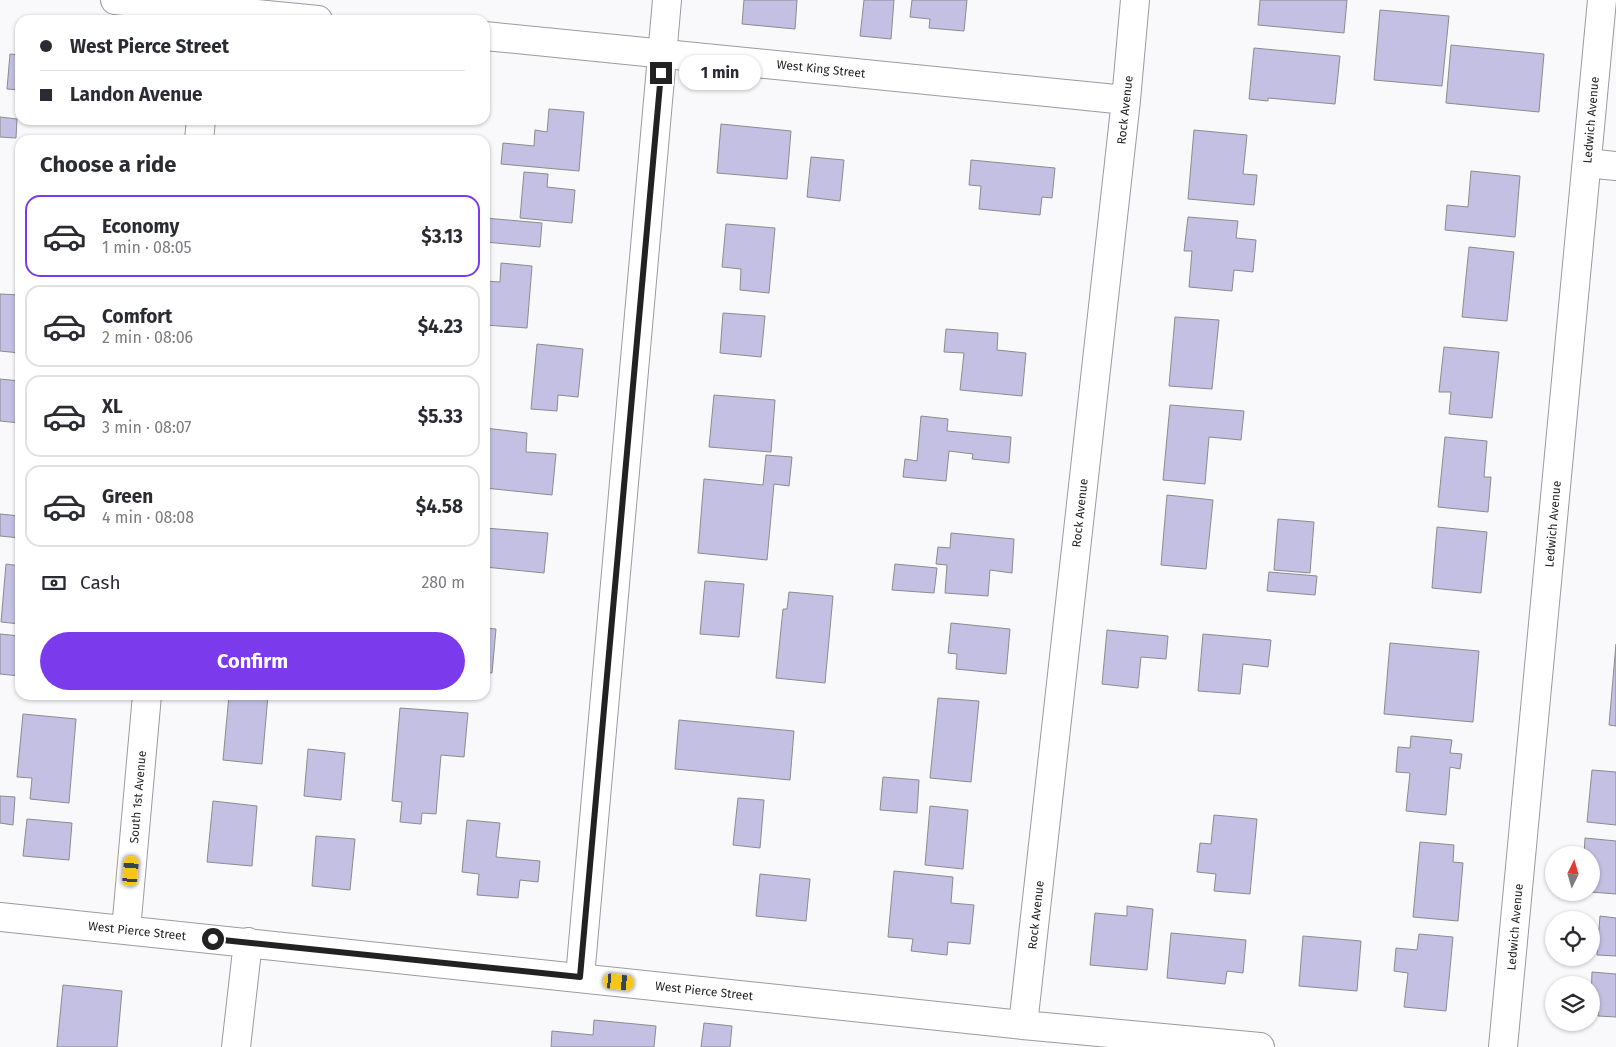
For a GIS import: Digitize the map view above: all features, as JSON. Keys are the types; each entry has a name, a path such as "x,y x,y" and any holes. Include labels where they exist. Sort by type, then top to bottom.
{"street":[{"path":"115,0 264,15"},
{"path":"580,977 667,0"},
{"name":"Rock Avenue","path":"1024,1025 1126,100 1135,0"},
{"name":"Ledwich Avenue","path":"1503,1047 1602,0"},
{"name":"West King Street","path":"490,36 1126,100"},
{"path":"1587,163 1616,166"},
{"name":"South 1st Avenue","path":"126,930 148,700"},
{"name":"West Pierce Street","path":"0,917 1024,1025 1260,1047"},
{"path":"236,1047 248,942"}],"building":[{"path":"744,0 797,0 795,29 742,24"},
{"path":"864,0 894,0 891,39 860,36"},
{"path":"912,0 967,0 964,31 929,28 930,19 910,17"},
{"path":"1260,0 1347,0 1344,33 1258,25"},
{"path":"1380,10 1449,16 1442,86 1374,80"},
{"path":"1451,45 1544,54 1539,112 1446,103"},
{"path":"1254,48 1340,56 1335,104 1268,98 1268,101 1249,99"},
{"path":"10,54 15,54 15,90 7,89"},
{"path":"549,109 584,112 579,171 501,164 503,143 534,146 535,130 547,132"},
{"path":"0,117 15,119 15,125 17,125 15,138 0,137"},
{"path":"721,124 791,131 787,179 717,173"},
{"path":"1194,130 1247,135 1243,174 1257,175 1254,205 1188,199"},
{"path":"811,157 844,160 840,201 807,197"},
{"path":"971,160 1055,168 1052,198 1042,197 1040,215 979,209 981,186 969,185"},
{"path":"1471,171 1520,176 1515,237 1445,230 1447,205 1468,207"},
{"path":"524,172 548,174 547,187 575,190 572,223 520,218"},
{"path":"1188,217 1238,221 1236,238 1256,240 1253,272 1234,270 1232,291 1189,287 1192,251 1184,251"},
{"path":"490,218 542,223 540,247 490,242"},
{"path":"726,224 775,228 769,293 740,290 741,269 722,267"},
{"path":"1469,247 1514,252 1507,321 1462,317"},
{"path":"501,263 532,266 527,328 490,325 490,281 500,282"},
{"path":"0,294 15,295 15,352 0,351"},
{"path":"723,313 765,316 761,357 720,353"},
{"path":"1175,317 1219,320 1212,389 1169,386"},
{"path":"946,329 998,333 997,350 1026,353 1022,396 960,390 964,353 944,352"},
{"path":"537,344 583,349 578,397 558,395 557,411 531,409"},
{"path":"1444,347 1499,352 1492,418 1449,414 1451,392 1439,392"},
{"path":"0,379 15,380 15,422 0,421"},
{"path":"714,395 775,400 771,452 709,447"},
{"path":"1170,405 1244,411 1241,440 1209,437 1205,484 1163,480"},
{"path":"921,416 948,419 947,431 1011,437 1009,463 972,459 973,454 949,451 946,481 903,477 905,459 917,461"},
{"path":"490,429 527,433 526,452 556,454 552,495 490,489"},
{"path":"1445,437 1487,441 1484,477 1491,477 1488,512 1438,507"},
{"path":"766,455 792,457 789,486 774,484 767,560 698,553 704,479 763,485"},
{"path":"1167,495 1213,500 1206,569 1161,565"},
{"path":"0,514 15,516 15,538 0,536"},
{"path":"1278,519 1314,522 1310,573 1274,570"},
{"path":"1437,527 1487,532 1481,593 1432,588"},
{"path":"490,528 548,533 544,573 490,568"},
{"path":"951,533 1014,539 1012,573 990,570 988,596 945,593 947,565 936,564 938,547 950,548"},
{"path":"6,564 15,565 15,623 1,622"},
{"path":"895,564 937,568 934,593 892,590"},
{"path":"1269,572 1317,576 1315,595 1267,591"},
{"path":"705,581 744,584 739,637 700,634"},
{"path":"789,592 833,596 825,683 776,678 783,609 787,609"},
{"path":"951,623 1010,629 1006,674 956,669 957,654 948,653"},
{"path":"490,628 496,629 492,673 490,673"},
{"path":"1107,630 1168,636 1166,659 1141,657 1138,688 1102,684"},
{"path":"0,634 15,636 15,676 0,674"},
{"path":"1203,634 1271,640 1268,667 1243,664 1240,694 1198,691"},
{"path":"1390,643 1479,651 1473,722 1384,714"},
{"path":"1616,644 1616,726 1609,725"},
{"path":"938,698 979,701 971,782 930,778"},
{"path":"229,700 268,700 262,764 223,760"},
{"path":"400,708 468,713 464,757 441,755 436,814 422,813 421,824 400,822 402,802 392,801"},
{"path":"23,714 76,719 69,803 30,799 32,778 17,777"},
{"path":"679,720 794,731 790,780 675,769"},
{"path":"1411,736 1452,740 1450,753 1462,754 1460,769 1450,767 1446,815 1406,811 1410,773 1396,772 1398,747 1410,748"},
{"path":"308,749 345,753 341,800 304,796"},
{"path":"1592,770 1616,772 1616,825 1587,822"},
{"path":"883,777 919,780 917,813 880,810"},
{"path":"0,796 15,797 13,825 0,823"},
{"path":"738,798 764,800 760,848 733,845"},
{"path":"213,801 257,806 252,866 207,862"},
{"path":"930,806 968,810 963,869 925,865"},
{"path":"1214,815 1257,819 1250,894 1214,891 1216,874 1197,872 1200,843 1211,844"},
{"path":"27,819 72,823 69,860 23,856"},
{"path":"467,820 500,823 496,857 540,861 538,882 520,880 518,898 477,895 479,874 462,872"},
{"path":"316,836 355,839 350,890 312,886"},
{"path":"1585,838 1616,841 1616,894 1600,893 1600,846 1585,846"},
{"path":"1420,842 1454,845 1453,862 1463,863 1458,921 1413,917"},
{"path":"894,871 953,877 951,903 974,905 970,944 948,942 947,955 911,951 913,939 888,937"},
{"path":"760,874 810,879 806,921 756,916"},
{"path":"1127,906 1153,909 1147,970 1090,965 1095,913 1127,916"},
{"path":"1600,916 1616,918 1616,956 1600,955"},
{"path":"1171,933 1246,940 1243,973 1227,971 1225,984 1167,978"},
{"path":"1419,934 1453,937 1446,1011 1404,1007 1408,973 1394,971 1396,948 1417,950"},
{"path":"1303,936 1361,941 1357,991 1299,986"},
{"path":"1592,972 1616,974 1616,1017 1600,1016 1600,976 1592,976"},
{"path":"63,985 122,991 117,1047 57,1047"},
{"path":"594,1020 656,1026 654,1047 551,1047 552,1031 593,1035"},
{"path":"704,1023 732,1026 730,1047 701,1047"}],"route":[{"path":"213,939 580,977 661,73"}]}
